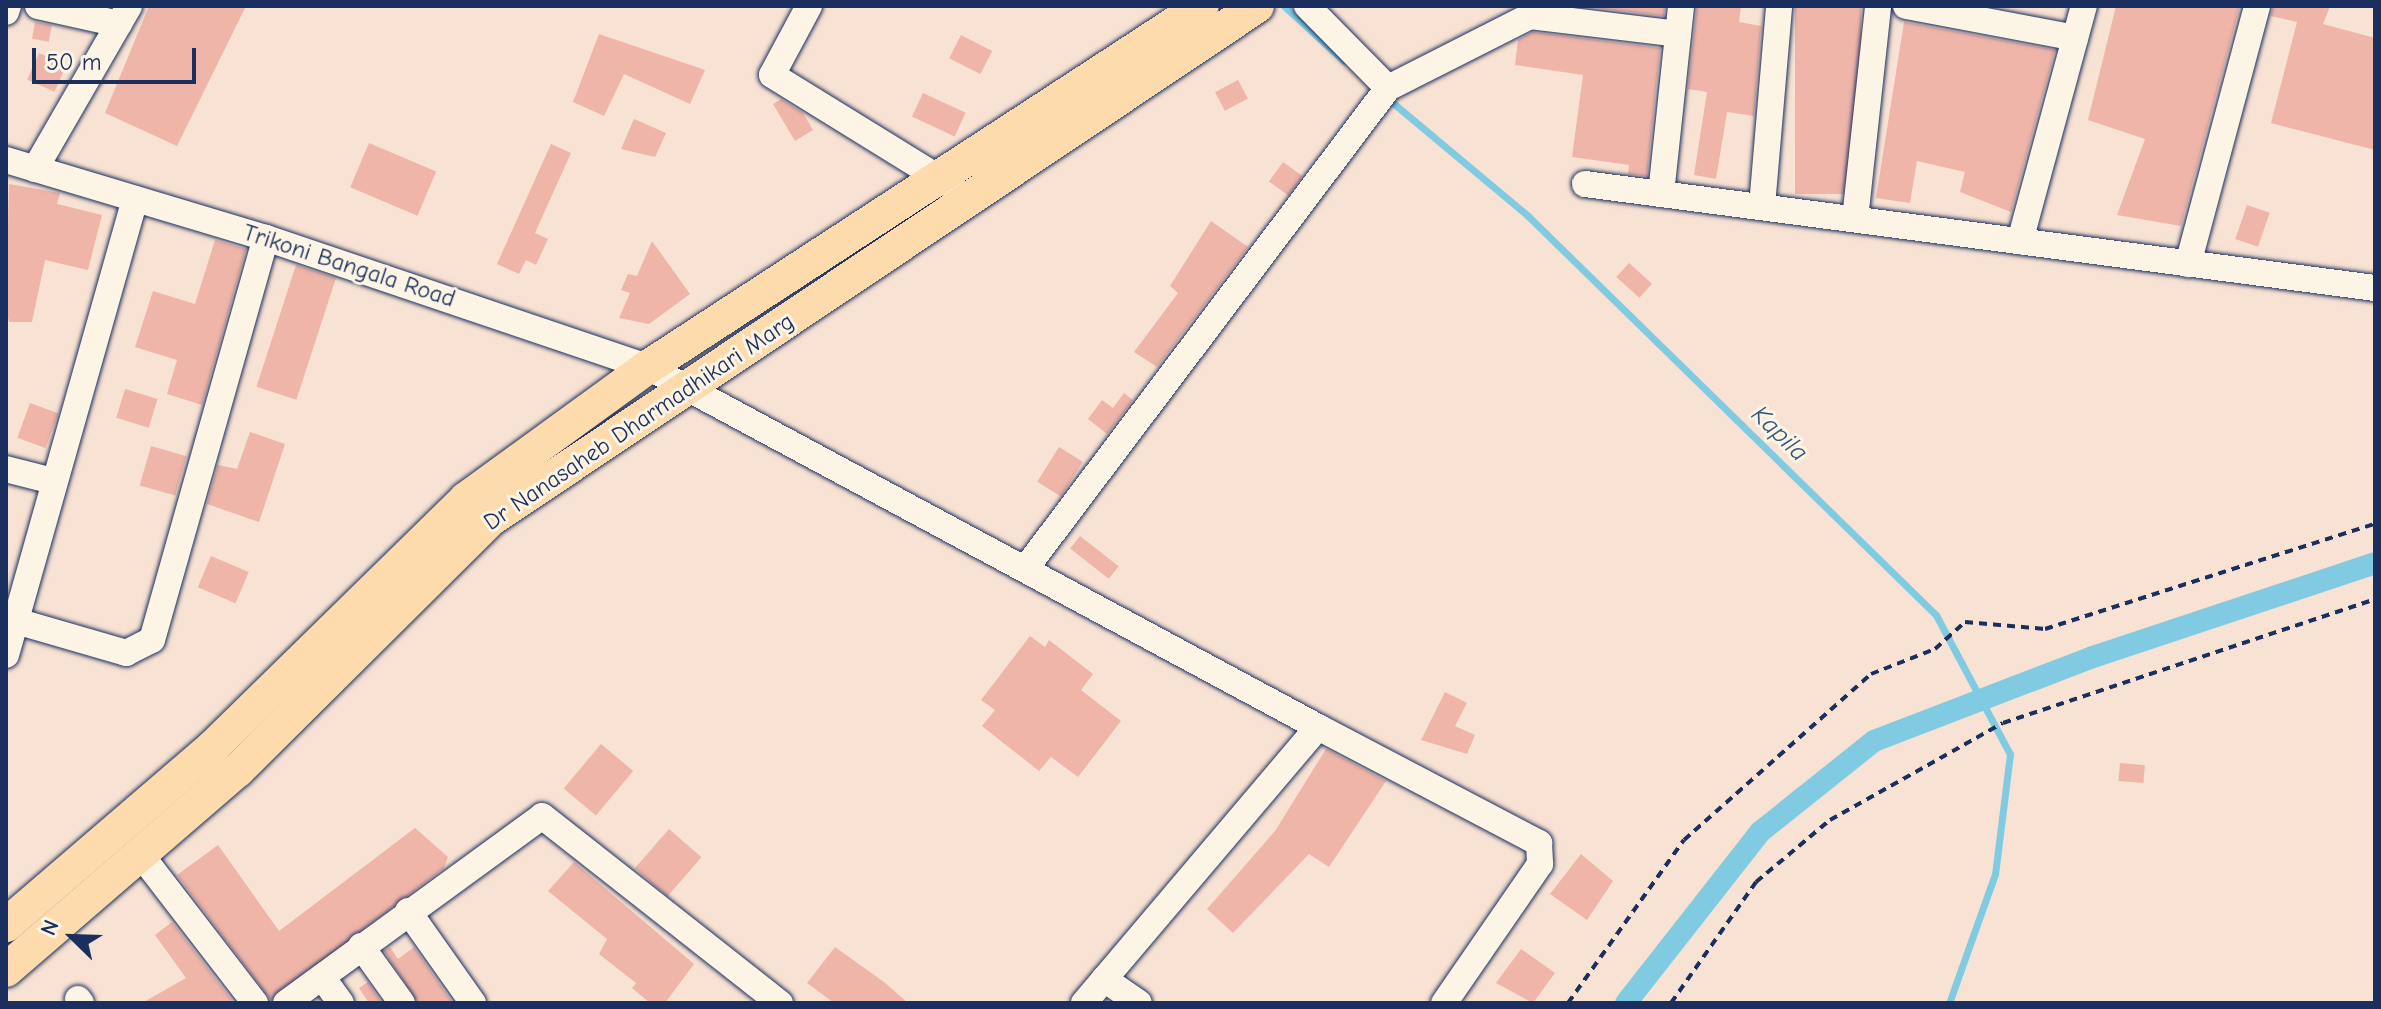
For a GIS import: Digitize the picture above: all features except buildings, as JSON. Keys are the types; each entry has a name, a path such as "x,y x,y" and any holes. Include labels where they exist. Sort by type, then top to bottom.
{"main road":[{"name":"Dr Nanasaheb Dharmadhikari Marg","path":"6,970 301,712 491,519 685,389 1202,6"},
{"name":"Dr Nanasaheb Dharmadhikari Marg","path":"6,925 214,746 466,499 648,367 1257,6"}],"street":[{"path":"6,12 8,6"},
{"path":"35,169 124,15 38,6"},
{"path":"809,6 772,75 954,188"},
{"path":"1307,6 1388,88"},
{"path":"1661,194 1681,6"},
{"path":"1762,206 1779,6"},
{"path":"1855,219 1878,6"},
{"path":"1906,6 2075,38"},
{"path":"2020,241 2084,6"},
{"path":"2188,264 2257,6"},
{"path":"1026,568 1388,88 1529,11 1678,34"},
{"name":"Trikoni Bangala Road","path":"6,160 266,238 648,367 1539,843 1540,864 1444,1003"},
{"path":"1585,184 2375,288"},
{"path":"6,655 135,199"},
{"path":"16,621 126,653 152,640 266,238"},
{"path":"6,469 53,481"},
{"path":"1084,1003 1318,727"},
{"path":"286,1003 542,816 780,1003"},
{"path":"141,855 255,1003"},
{"path":"408,911 473,1003"},
{"path":"361,946 402,1003"},
{"path":"322,977 341,1003"},
{"path":"1104,979 1139,1003"}],"path":[{"path":"1568,1003 1684,840 1871,674 1935,649 1965,622 2045,629 2375,524"},
{"path":"1671,1003 1756,882 1830,820 2003,723 2375,599"}],"waterway":[{"name":"Kapila","path":"1284,6 1344,61"},
{"name":"Kapila","path":"1387,98 1528,216 1936,615 2010,754 1995,874 1949,1003"},
{"path":"1626,1003 1760,832 1874,741 2090,658 2375,563"}]}
